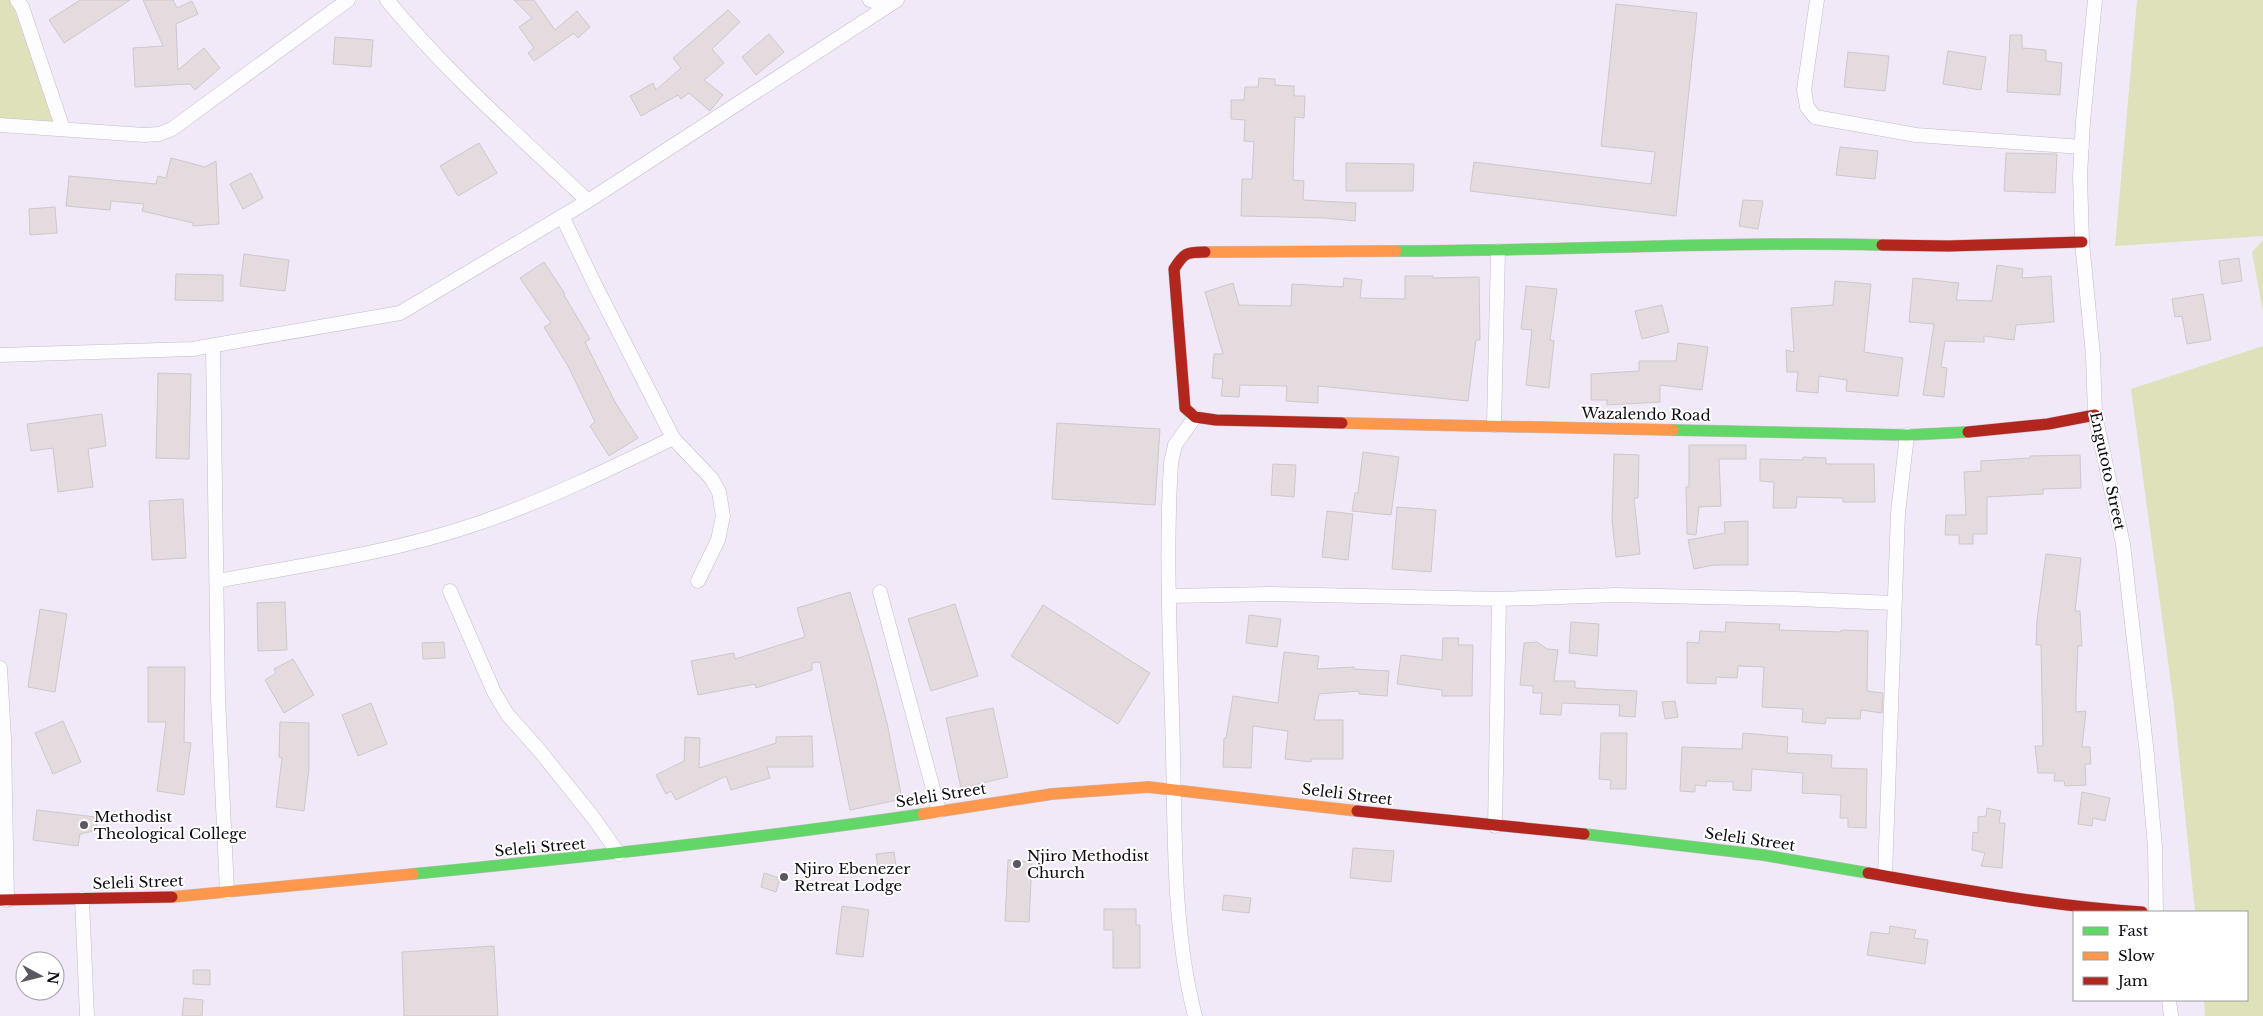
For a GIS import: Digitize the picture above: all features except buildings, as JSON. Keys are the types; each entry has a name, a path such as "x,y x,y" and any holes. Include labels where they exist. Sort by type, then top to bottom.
{"street":[{"path":"17,0 22,8 63,129"},
{"path":"0,125 144,135 159,134 172,129 348,0"},
{"path":"387,0 413,31 464,84 588,201"},
{"path":"870,0 892,3"},
{"path":"1817,0 1804,90 1807,107 1815,117 1916,135 2082,147"},
{"name":"Engutoto Street","path":"2095,0 2082,147 2082,242 2092,355 2095,415 2123,544 2147,755 2155,847 2156,911"},
{"path":"0,355 213,347 400,313 588,201 892,3"},
{"path":"562,216 673,438 711,478 720,492 723,516 718,540 698,581"},
{"path":"1195,1016 1186,984 1180,927 1172,789 1169,596 1171,463 1175,445 1195,417 1185,408 1176,304 1174,269 1183,255 1192,252 1209,251 1274,253 1498,251 1804,243 1948,246 2082,242"},
{"path":"1494,425 1498,251"},
{"path":"213,347 218,698 226,892"},
{"name":"Wazalendo Road","path":"1195,417 1216,420 1907,435 2018,429 2064,423 2095,415"},
{"path":"1885,875 1898,513 1907,435"},
{"path":"217,581 410,543 479,523 611,469 673,438"},
{"path":"450,591 494,692 507,714 539,750 620,854"},
{"path":"880,592 939,810"},
{"path":"1169,596 1271,594 1499,599 1616,595 1777,598 1894,604"},
{"path":"1495,826 1499,599"},
{"path":"0,668 4,739 3,900"},
{"name":"Seleli Street","path":"3,900 175,897 620,854 834,827 1052,794 1148,787 1495,826 1595,834 1753,854 1885,875 2028,901 2127,911"},
{"path":"82,899 87,1016"},
{"path":"2169,1001 2171,1016"}],"green space":[{"path":"0,0 11,0 54,122 0,119"},
{"path":"2137,0 2263,0 2263,236 2115,246"},
{"path":"2263,240 2263,312 2252,252"},
{"path":"2263,346 2263,1016 2205,1016 2204,1001 2248,1001 2248,911 2195,911 2174,706 2131,389"}],"traffic: fast":[{"path":"1396,251 1760,244 1882,245"},
{"path":"1673,430 1907,435 1968,432"},
{"path":"413,874 669,847 923,814"},
{"path":"1584,834 1763,855 1868,873"}],"traffic: slow":[{"path":"1205,252 1396,251"},
{"path":"1342,423 1673,430"},
{"path":"923,814 1052,794 1148,787 1357,811"},
{"path":"172,897 413,874"}],"traffic: jam":[{"path":"1882,245 1948,246 2082,242"},
{"path":"1205,252 1186,254 1174,269 1185,408 1195,417 1216,420 1342,423"},
{"path":"1968,432 2048,424 2095,415"},
{"path":"1357,811 1584,834"},
{"path":"1868,873 2038,901 2130,911"},
{"path":"0,900 172,897"}],"place":[{"name":"Methodist Theological College","path":"84,825"},
{"name":"Njiro Methodist Church","path":"1017,864"},
{"name":"Njiro Ebenezer Retreat Lodge","path":"784,877"}]}
